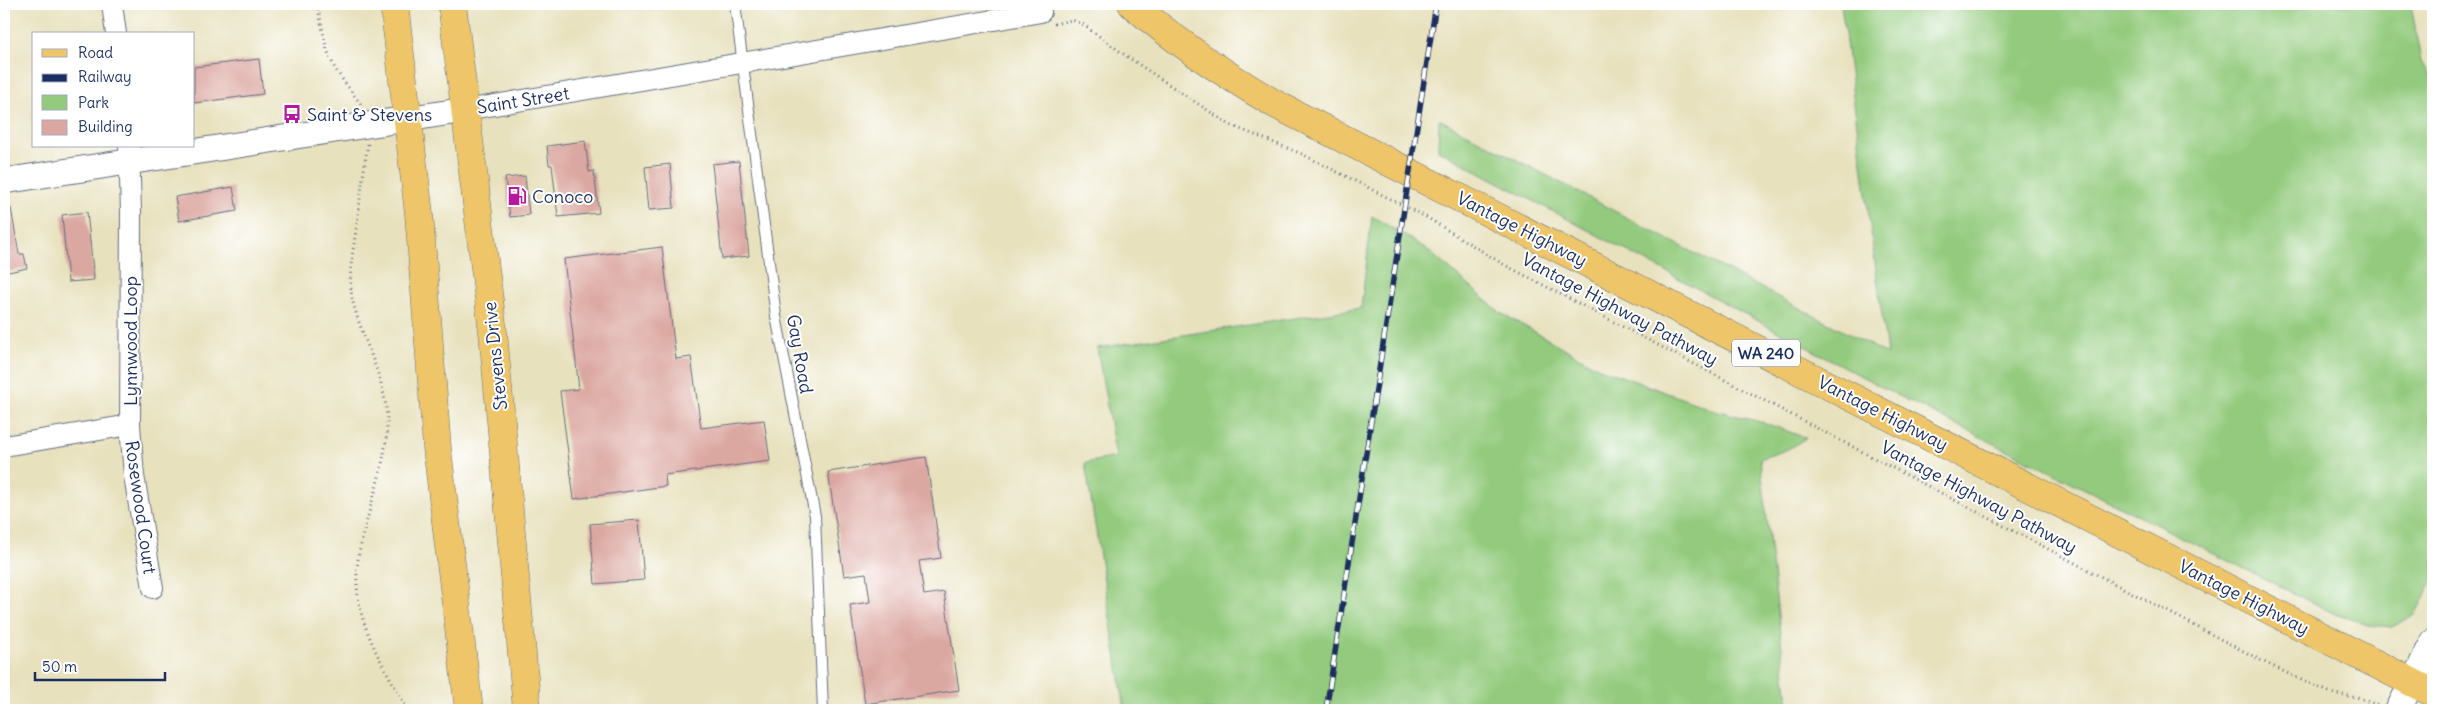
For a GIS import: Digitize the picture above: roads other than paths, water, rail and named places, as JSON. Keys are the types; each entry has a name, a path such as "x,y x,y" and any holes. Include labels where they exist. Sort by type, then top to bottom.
{"main road":[{"path":"394,4 419,214 437,448 468,710"},
{"name":"Stevens Drive","path":"452,4 493,332 527,710"},
{"name":"Vantage Highway","path":"1132,4 1188,49 1228,77 1275,104 2423,687"}],"street":[{"path":"112,4 116,32"},
{"name":"Saint Street","path":"195,145 465,110 1041,12"},
{"name":"Saint Street","path":"4,181 130,153 171,148"},
{"name":"Lynnwood Loop","path":"4,446 130,425 130,153"},
{"name":"Rosewood Court","path":"130,425 134,476 153,588"},
{"path":"2389,709 2423,687 2433,642"}],"lane":[{"name":"Gay Road","path":"735,4 782,354 815,516 823,710"}],"railway":[{"path":"1326,710 1436,4"}],"place":[{"name":"Saint & Stevens","path":"292,114"},
{"name":"Conoco","path":"517,196"}]}
